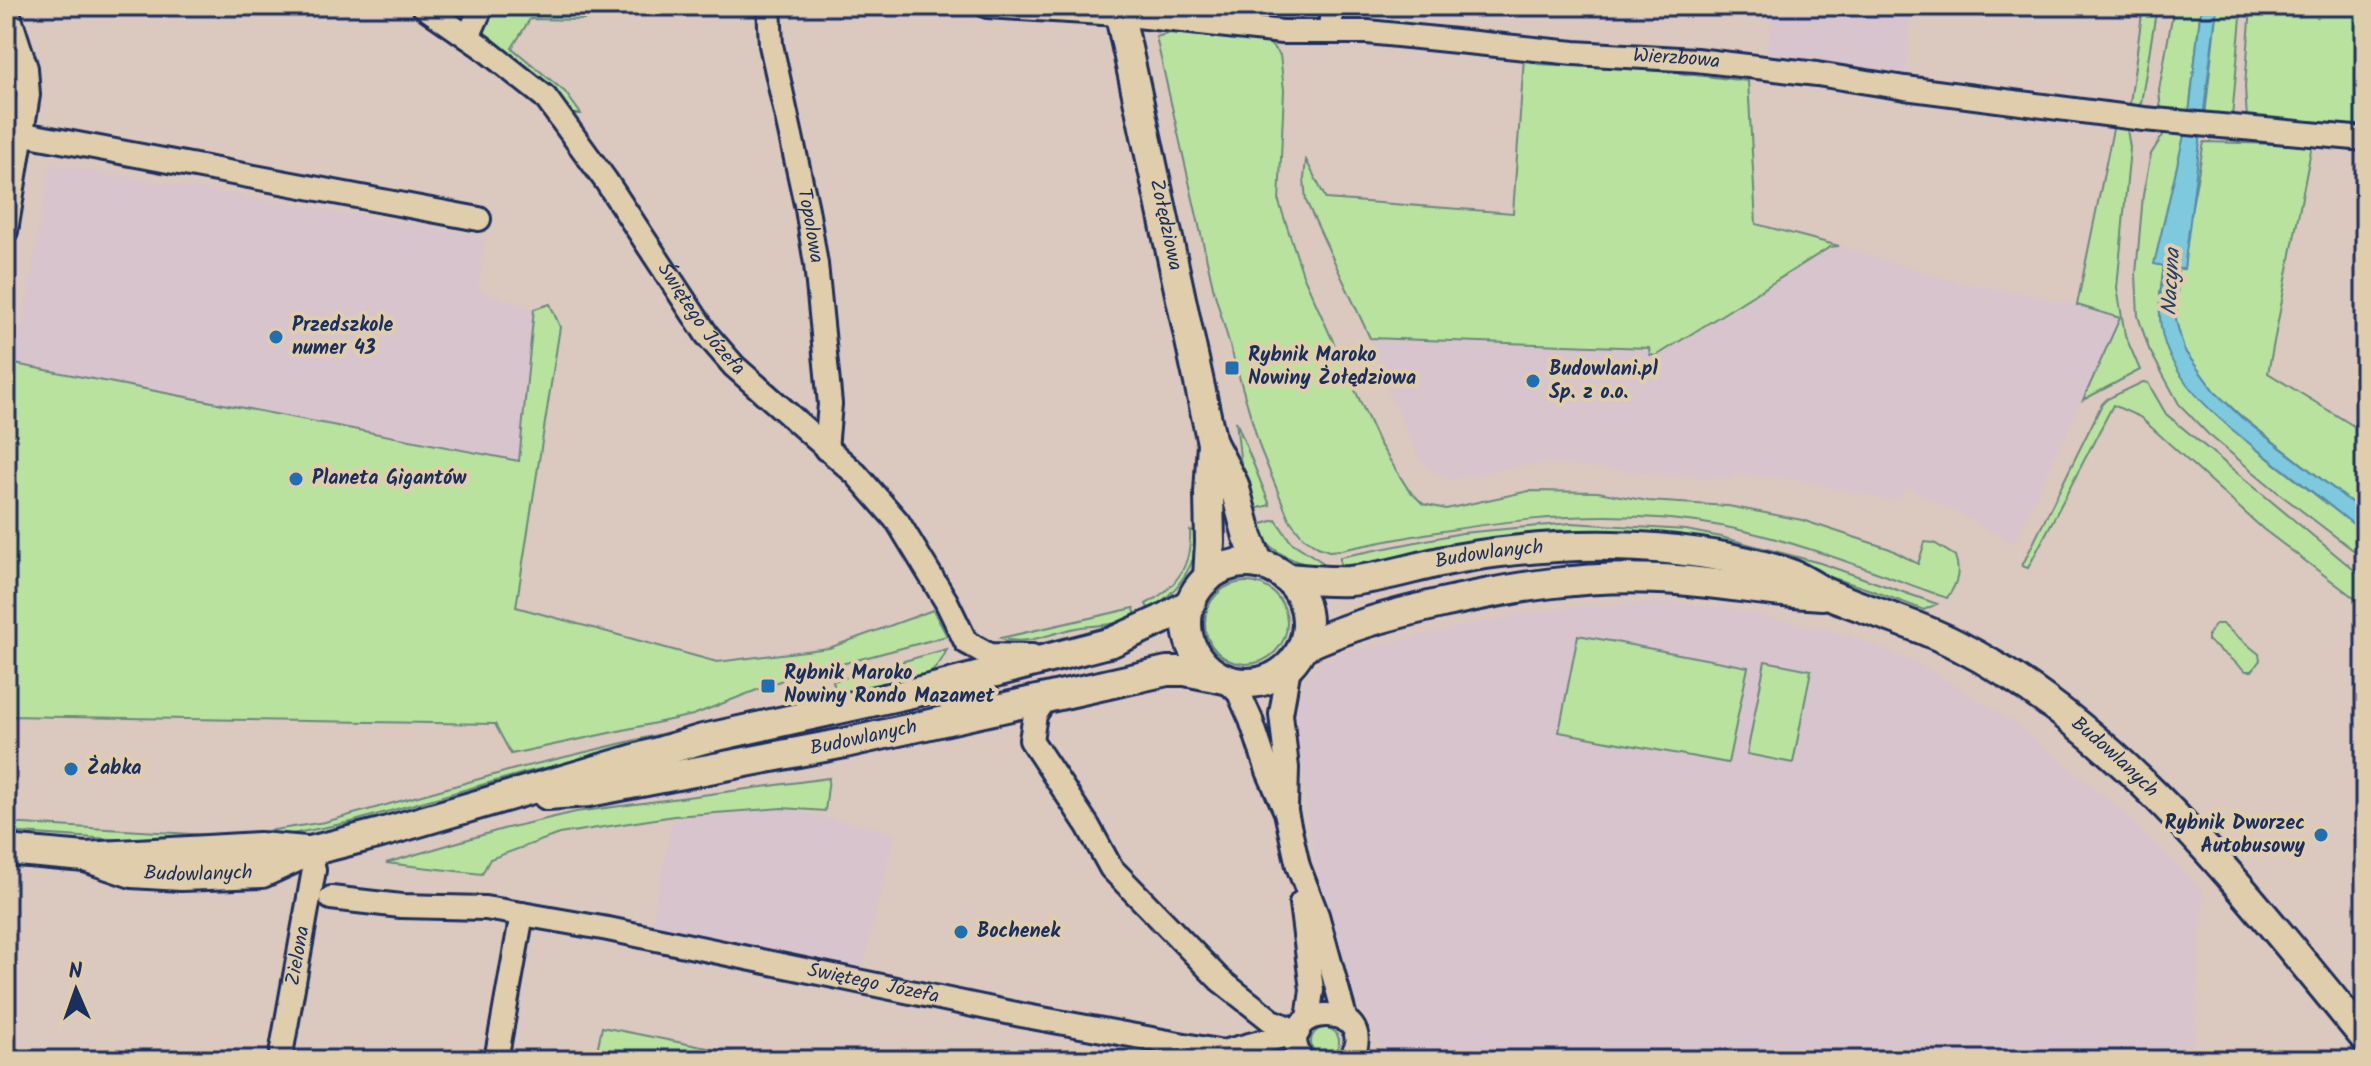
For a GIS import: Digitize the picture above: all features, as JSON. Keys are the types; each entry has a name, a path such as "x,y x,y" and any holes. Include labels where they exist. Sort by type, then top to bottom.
{"street":[{"path":"6,6 26,68 28,95 6,231"},
{"name":"Świętego Józefa","path":"423,6 545,97 606,181 707,335 734,366 856,474 898,522 946,601 966,642"},
{"path":"468,37 482,6"},
{"name":"Topolowa","path":"769,6 771,45 816,264 830,404 826,449"},
{"name":"Wierzbowa","path":"987,6 1118,10 1282,32 1368,32 1574,53 1696,60 2169,121 2365,139"},
{"path":"1330,31 1332,6"},
{"name":"Żołędziowa","path":"1118,10 1212,443 1234,485 1259,564"},
{"path":"24,134 479,219"},
{"name":"Żołędziowa","path":"1208,578 1212,443"},
{"name":"Budowlanych","path":"1286,578 1350,581 1471,556 1581,546 1649,547 1708,554 1791,574 1831,596 1885,614 1958,645 2031,691 2103,746 2154,793 2365,1038"},
{"path":"1286,812 1287,768 1281,714 1296,657 1307,630 1307,613 1297,590 1286,578 1259,564 1232,565 1208,578 1198,589 1191,603 1187,625 1192,648 1206,667 1239,693 1286,812 1298,866 1312,990 1296,1046 1302,1060"},
{"name":"Budowlanych","path":"1296,657 1346,629 1429,606 1583,578 1662,579 1787,594 1831,596"},
{"name":"Budowlanych","path":"6,850 85,857 259,847 310,851 703,739 1057,657 1135,634 1191,603"},
{"path":"946,685 961,661 966,642 989,655 1057,657"},
{"path":"1225,679 1242,683 1259,682 1275,676 1296,657"},
{"name":"Budowlanych","path":"501,799 589,792 845,743 1167,671 1189,671 1225,679"},
{"path":"1046,698 1035,715 1031,740 1111,868 1220,980 1272,1021 1303,1025 1328,1013 1368,1060"},
{"name":"Zielona","path":"280,1060 314,870 310,851"},
{"path":"1298,866 1317,915 1350,1040"},
{"name":"Świętego Józefa","path":"331,898 401,906 485,908 608,929 1232,1056 1303,1025"},
{"path":"496,1060 522,914"}],"shaded area":[{"path":"1773,6 1909,6 1906,78 1767,53"},
{"name":"Przedszkole numer 43","path":"51,164 485,237 478,290 534,309 520,461 15,364"},
{"path":"1839,246 1944,279 2085,306 2120,318 2014,543 1906,486 1900,499 1891,501 1798,480 1737,474 1729,479 1546,464 1505,468 1453,480 1438,475 1422,462 1381,376 1370,338 1650,348 1650,355 1672,347 1830,247"},
{"path":"1671,602 1726,608 1849,635 1920,664 2013,722 2121,810 2203,891 2192,1060 1388,1060 1344,976 1318,875 1296,726 1297,697 1307,677 1318,664 1344,652 1521,614 1588,605"},
{"path":"782,808 895,833 861,973 653,930 674,816"},
{"path":"1098,1043 1185,1060 1095,1060"}],"green space":[{"path":"2143,6 2157,6 2141,103 2136,108 2119,107 2120,104 2130,104"},
{"path":"2174,6 2201,6 2189,114 2161,111 2159,90"},
{"path":"2217,6 2242,6 2232,117 2205,116"},
{"path":"2251,6 2365,6 2365,130 2247,119 2245,87"},
{"path":"508,8 582,10 584,20 530,19 512,48 565,92 581,114 570,114 486,37 485,26 490,18"},
{"path":"1170,33 1269,43 1280,55 1284,90 1279,202 1303,275 1379,443 1408,489 1423,504 1446,509 1529,491 1598,492 1648,501 1728,506 1802,520 1890,549 1918,564 1925,542 1934,543 1955,556 1957,562 1957,578 1947,598 1779,540 1721,526 1673,519 1577,516 1530,520 1435,532 1329,551 1303,537 1289,519 1260,448 1214,291 1156,37"},
{"path":"1524,58 1538,64 1640,69 1748,81 1756,224 1839,246 1830,247 1656,356 1650,355 1649,348 1370,338 1306,201 1306,160 1326,199 1513,213"},
{"path":"2114,124 2127,129 2130,148 2117,288 2125,335 2140,370 2083,400 2120,318 2077,305"},
{"path":"2167,129 2186,133 2155,263 2164,265 2160,294 2187,384 2214,413 2256,449 2365,533 2365,559 2208,434 2179,404 2149,349 2138,316 2136,274 2143,195 2151,154"},
{"path":"2204,142 2312,145 2268,373 2365,433 2365,513 2242,417 2214,391 2184,350 2176,321 2178,268 2184,268"},
{"path":"550,304 560,327 516,607 717,662 829,648 933,610 947,636 785,679 693,715 511,754 495,724 6,716 6,365 15,364 519,461 534,309"},
{"path":"2143,382 2148,383 2166,414 2365,579 2365,606 2263,529 2140,417 2113,405 2028,568 2022,566 2102,404"},
{"path":"1236,421 1270,505 1251,510 1243,483"},
{"path":"1276,520 1291,542 1322,562 1322,567 1292,559 1267,543 1255,526"},
{"path":"1571,523 1686,530 1721,537 1820,563 1937,604 1924,610 1780,561 1480,542 1340,568 1340,557 1462,533"},
{"path":"1200,530 1195,554 1184,576 1169,595 1149,610 1146,604 1174,583 1185,565 1190,531"},
{"path":"1246,582 1262,585 1275,594 1284,607 1287,623 1284,639 1275,652 1262,661 1246,664 1230,661 1217,652 1208,639 1205,623 1208,607 1217,594 1230,585"},
{"path":"1134,608 1136,618 1122,622 1081,627 1031,640 1001,638"},
{"path":"2216,624 2222,624 2259,654 2260,660 2252,671 2246,671 2208,641 2208,635"},
{"path":"1578,635 1748,667 1728,763 1559,732"},
{"path":"947,649 939,664 915,683 885,690 836,693 833,681"},
{"path":"1765,661 1811,670 1793,763 1747,754"},
{"path":"715,721 717,726 692,735 527,772 351,822 272,838 242,835 325,822 515,769"},
{"path":"829,778 825,811 782,808 674,816 559,834 490,859 482,874 386,863 503,829 576,812"},
{"path":"6,823 225,836 141,841 6,832"},
{"path":"602,1027 768,1060 595,1060"},
{"path":"1325,1028 1335,1032 1339,1042 1335,1052 1325,1056 1315,1052 1311,1042 1315,1032"}],"water":[{"name":"Nacyna","path":"2201,6 2217,6 2184,269 2178,269 2176,321 2184,350 2214,391 2242,418 2365,513 2365,533 2214,414 2179,373 2167,350 2160,312 2164,266 2154,264 2189,114"}],"place":[{"name":"Przedszkole numer 43","path":"276,337"},
{"name":"Rybnik Maroko Nowiny Żołędziowa","path":"1232,368"},
{"name":"Budowlani.pl Sp. z o.o.","path":"1533,381"},
{"name":"Planeta Gigantów","path":"296,479"},
{"name":"Rybnik Maroko Nowiny Rondo Mazamet","path":"768,686"},
{"name":"Żabka","path":"71,769"},
{"name":"Rybnik Dworzec Autobusowy","path":"2321,835"},
{"name":"Bochenek","path":"961,932"}]}
